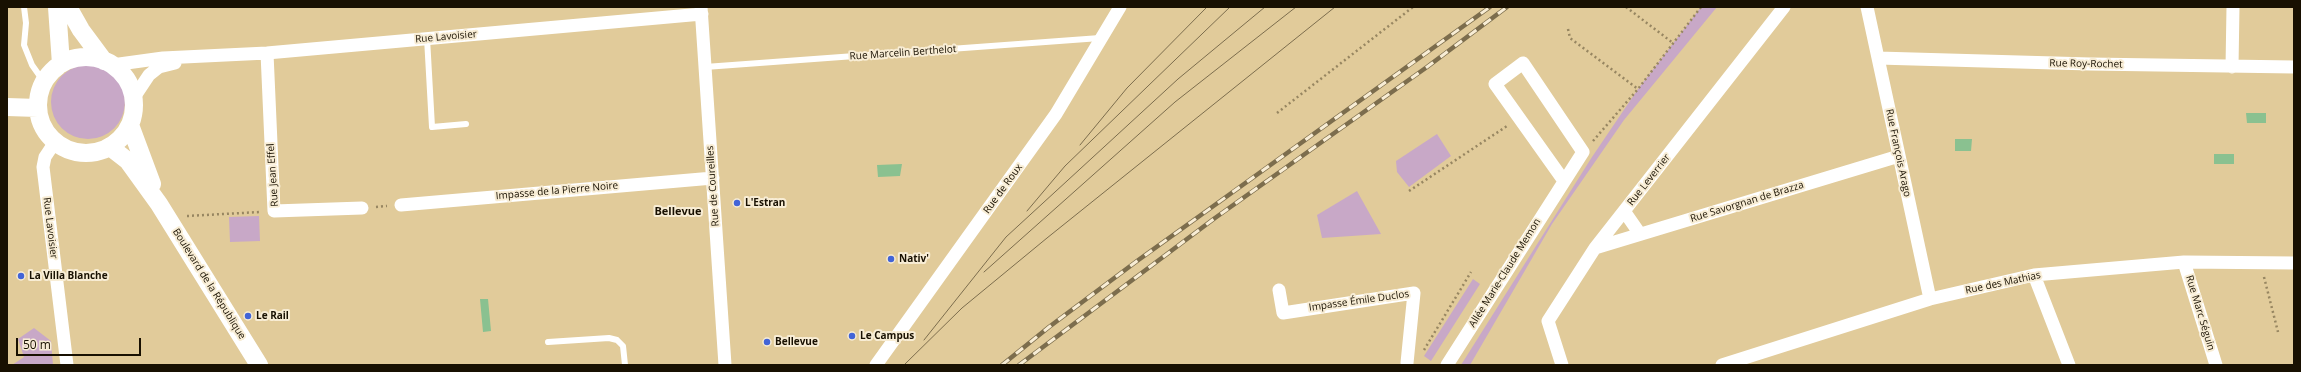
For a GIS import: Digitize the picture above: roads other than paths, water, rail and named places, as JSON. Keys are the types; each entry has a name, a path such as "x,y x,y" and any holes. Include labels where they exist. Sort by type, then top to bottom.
{"main road":[{"path":"57,7 61,64"},
{"name":"Boulevard de la République","path":"68,7 81,30 108,63 126,80 133,99 130,125 164,210"},
{"path":"108,63 91,58 78,58 61,64 44,82 38,99 38,108 43,127 55,142 67,150 81,153 96,152 110,147 121,138 130,125"},
{"path":"7,107 38,108"},
{"name":"Boulevard de la République","path":"110,147 128,161 164,210 258,365"}],"street":[{"name":"Rue de Roux","path":"876,365 1056,114 1100,38 1120,7"},
{"name":"Rue Leverrier","path":"1562,365 1548,321 1596,248 1784,7"},
{"name":"Rue François Arago","path":"1867,7 1930,299"},
{"path":"2232,67 2233,7"},
{"name":"Rue Lavoisier","path":"108,63 164,58 190,58 266,53 701,10"},
{"name":"Rue de Coureilles","path":"701,10 725,365"},
{"name":"Rue Jean Effel","path":"266,53 274,211 362,208"},
{"name":"Rue Lavoisier","path":"133,99 141,85 154,70 190,58"},
{"name":"Rue Roy-Rochet","path":"1878,58 2294,68"},
{"name":"Allée Marie-Claude Memon","path":"1446,365 1583,152 1522,63 1495,84 1564,181"},
{"name":"Rue Lavoisier","path":"55,142 46,157 43,167 67,365"},
{"name":"Rue Savorgnan de Brazza","path":"1596,248 1899,156"},
{"name":"Impasse de la Pierre Noire","path":"401,205 713,178"},
{"path":"1624,212 1640,234"},
{"name":"Rue des Mathias","path":"1722,365 1930,299 2034,275 2184,262 2294,263"},
{"name":"Rue Marc Séguin","path":"2184,262 2216,365"},
{"path":"2034,275 2069,365"},
{"name":"Impasse Émile Duclos","path":"1279,290 1283,313 1414,293 1406,364"}],"lane":[{"path":"24,7 26,22 24,45 32,65 44,82"},
{"path":"427,38 432,127 466,124"},
{"name":"Rue Marcelin Berthelot","path":"705,67 1100,38"},
{"path":"548,342 618,340 623,346 625,365"}],"tram line":[{"path":"1080,145 1127,88 1207,7"},
{"path":"1027,211 1065,166 1230,7"},
{"path":"924,340 1006,237 1178,79 1265,7"},
{"path":"984,272 1175,102 1296,7"},
{"path":"904,365 962,308 1335,7"}],"railway":[{"path":"1002,365 1049,327 1137,261 1490,7"},
{"path":"1019,365 1215,218 1427,67 1507,7"}],"place":[{"name":"L'Estran","path":"737,203"},
{"name":"Nativ'","path":"891,259"},
{"name":"La Villa Blanche","path":"21,276"},
{"name":"Le Rail","path":"248,316"},
{"name":"Le Campus","path":"852,336"},
{"name":"Bellevue","path":"767,342"}],"district":[{"name":"Bellevue","path":"678,212"}]}
